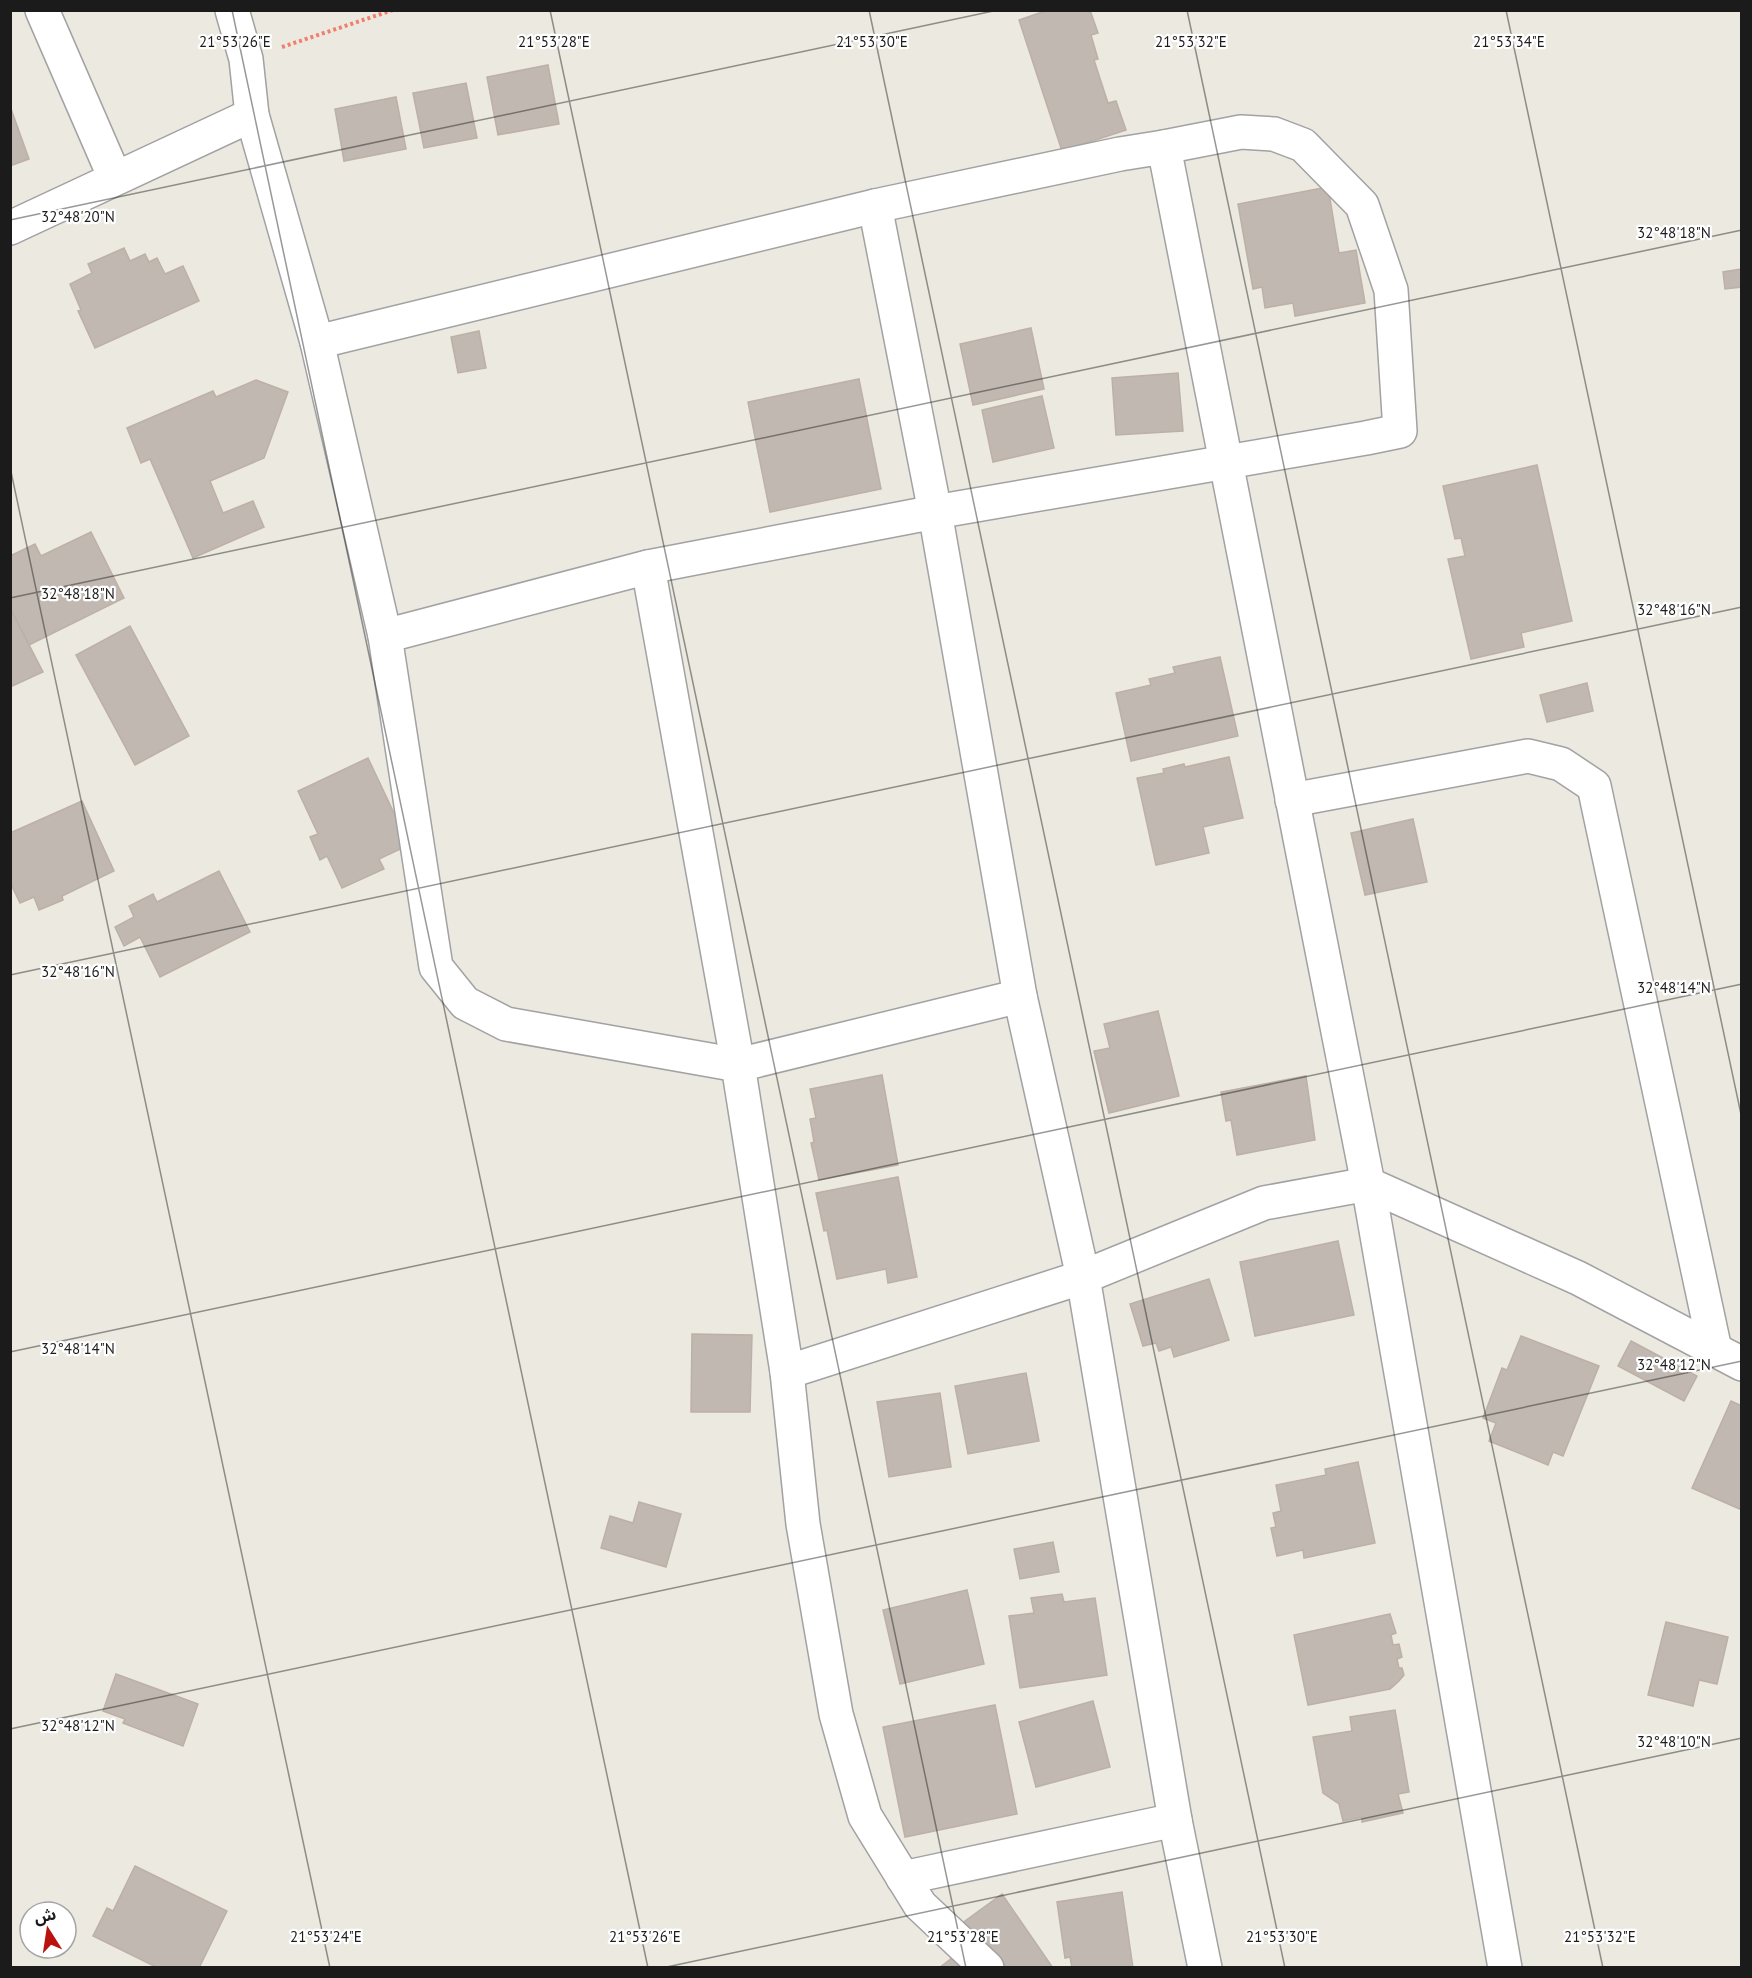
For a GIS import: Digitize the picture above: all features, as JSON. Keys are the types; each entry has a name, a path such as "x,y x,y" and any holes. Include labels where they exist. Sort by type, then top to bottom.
{"street":[{"path":"42,10 115,178"},
{"path":"232,10 246,59 252,115 317,342 385,636 436,967 465,1003 506,1024 738,1065 1020,996"},
{"path":"10,228 252,115"},
{"path":"317,342 875,206 1120,154 1241,132 1274,134 1303,145 1362,205 1391,290 1400,430 648,567 385,636"},
{"path":"1164,147 1368,1184 1505,1968"},
{"path":"875,206 935,513 1020,996 1083,1277 1175,1820 1205,1968"},
{"path":"648,567 738,1065 787,1372 803,1524 836,1714 865,1816 920,1905 987,1968"},
{"path":"1292,800 1528,756 1561,764 1594,786 1728,1357"},
{"path":"787,1372 1083,1277 1264,1203 1368,1184 1578,1278 1728,1357"},
{"path":"903,1878 1175,1820"}],"path":[{"path":"246,59 393,10"}],"building":[{"path":"1048,10 1090,10 1098,33 1091,35 1098,59 1094,60 1108,103 1116,101 1126,130 1062,151 1019,20"},
{"path":"548,65 559,124 498,135 487,77"},
{"path":"466,83 477,138 424,148 413,93"},
{"path":"396,97 406,149 344,161 335,109"},
{"path":"10,106 29,159 10,166"},
{"path":"1328,187 1339,253 1356,250 1365,303 1295,316 1293,303 1265,308 1262,287 1253,289 1238,204"},
{"path":"124,248 130,261 145,254 149,262 157,258 165,274 183,266 199,301 95,348 78,311 81,310 70,284 92,273 88,264"},
{"path":"1742,269 1742,287 1725,289 1723,272"},
{"path":"1031,328 1044,389 973,405 960,344"},
{"path":"479,331 486,368 458,373 451,337"},
{"path":"1178,373 1183,431 1116,435 1112,378"},
{"path":"859,379 881,489 770,512 748,402"},
{"path":"256,380 288,392 264,458 210,481 223,513 253,501 264,527 193,558 150,459 141,463 127,428 213,391 216,397"},
{"path":"1042,396 1054,448 993,462 982,410"},
{"path":"1537,465 1572,621 1521,633 1524,647 1471,659 1448,559 1465,556 1461,538 1455,539 1443,486"},
{"path":"91,532 124,598 29,645 10,608 10,556 35,544 41,556"},
{"path":"10,608 43,672 10,687"},
{"path":"130,626 189,736 135,765 76,655"},
{"path":"1220,657 1238,736 1131,761 1116,693 1151,685 1149,679 1175,673 1173,667"},
{"path":"1587,683 1593,711 1547,722 1540,695"},
{"path":"1229,757 1243,818 1203,827 1209,853 1156,865 1137,778 1164,773 1163,769 1184,764 1185,767"},
{"path":"368,758 409,845 379,859 384,869 342,888 327,856 320,860 310,837 318,834 298,791"},
{"path":"82,801 114,871 62,896 63,900 39,910 34,897 20,903 10,882 10,833"},
{"path":"1413,819 1427,882 1365,895 1351,833"},
{"path":"219,871 250,932 160,977 140,937 124,946 115,927 134,917 129,906 153,894 157,902"},
{"path":"1158,1011 1179,1096 1109,1113 1094,1051 1110,1048 1104,1024"},
{"path":"882,1075 898,1165 819,1180 811,1143 814,1142 810,1119 816,1118 810,1089"},
{"path":"1306,1076 1315,1140 1237,1155 1231,1120 1226,1121 1221,1092"},
{"path":"898,1177 917,1277 888,1283 886,1269 837,1279 827,1230 824,1231 816,1193"},
{"path":"1338,1241 1354,1315 1255,1336 1240,1262"},
{"path":"1209,1279 1229,1340 1174,1357 1171,1347 1159,1351 1156,1343 1143,1346 1130,1304"},
{"path":"692,1334 752,1335 750,1412 691,1412"},
{"path":"1521,1336 1599,1366 1563,1456 1553,1452 1548,1465 1489,1441 1496,1423 1483,1418 1502,1368 1507,1370"},
{"path":"1631,1341 1697,1376 1684,1401 1618,1366"},
{"path":"1026,1373 1039,1441 968,1454 955,1386"},
{"path":"940,1393 951,1467 889,1477 877,1402"},
{"path":"1731,1401 1742,1406 1742,1510 1692,1488"},
{"path":"1358,1462 1375,1543 1304,1558 1303,1550 1277,1556 1271,1528 1276,1527 1273,1513 1281,1511 1276,1485 1326,1475 1325,1469"},
{"path":"639,1502 681,1514 666,1567 601,1548 610,1516 633,1523"},
{"path":"1053,1542 1059,1572 1020,1579 1014,1549"},
{"path":"967,1590 984,1664 900,1684 883,1610"},
{"path":"1062,1594 1064,1602 1095,1598 1107,1675 1020,1688 1009,1616 1034,1613 1031,1598"},
{"path":"1390,1614 1396,1633 1391,1635 1393,1645 1399,1644 1402,1657 1397,1659 1404,1675 1398,1682 1390,1689 1308,1705 1294,1635"},
{"path":"1666,1622 1728,1637 1717,1684 1699,1680 1693,1706 1648,1695"},
{"path":"116,1674 198,1704 183,1746 123,1723 125,1719 103,1711"},
{"path":"1093,1701 1110,1767 1036,1787 1019,1722"},
{"path":"995,1705 1017,1814 905,1837 883,1727"},
{"path":"1395,1710 1409,1792 1398,1794 1403,1813 1362,1822 1362,1817 1343,1821 1339,1804 1323,1793 1313,1737 1352,1731 1350,1717"},
{"path":"135,1866 227,1911 199,1968 158,1968 93,1936 107,1908 113,1911"},
{"path":"1122,1892 1133,1968 1072,1968 1070,1957 1065,1958 1057,1902"},
{"path":"1002,1894 1053,1968 939,1968 957,1954 954,1929"}]}
